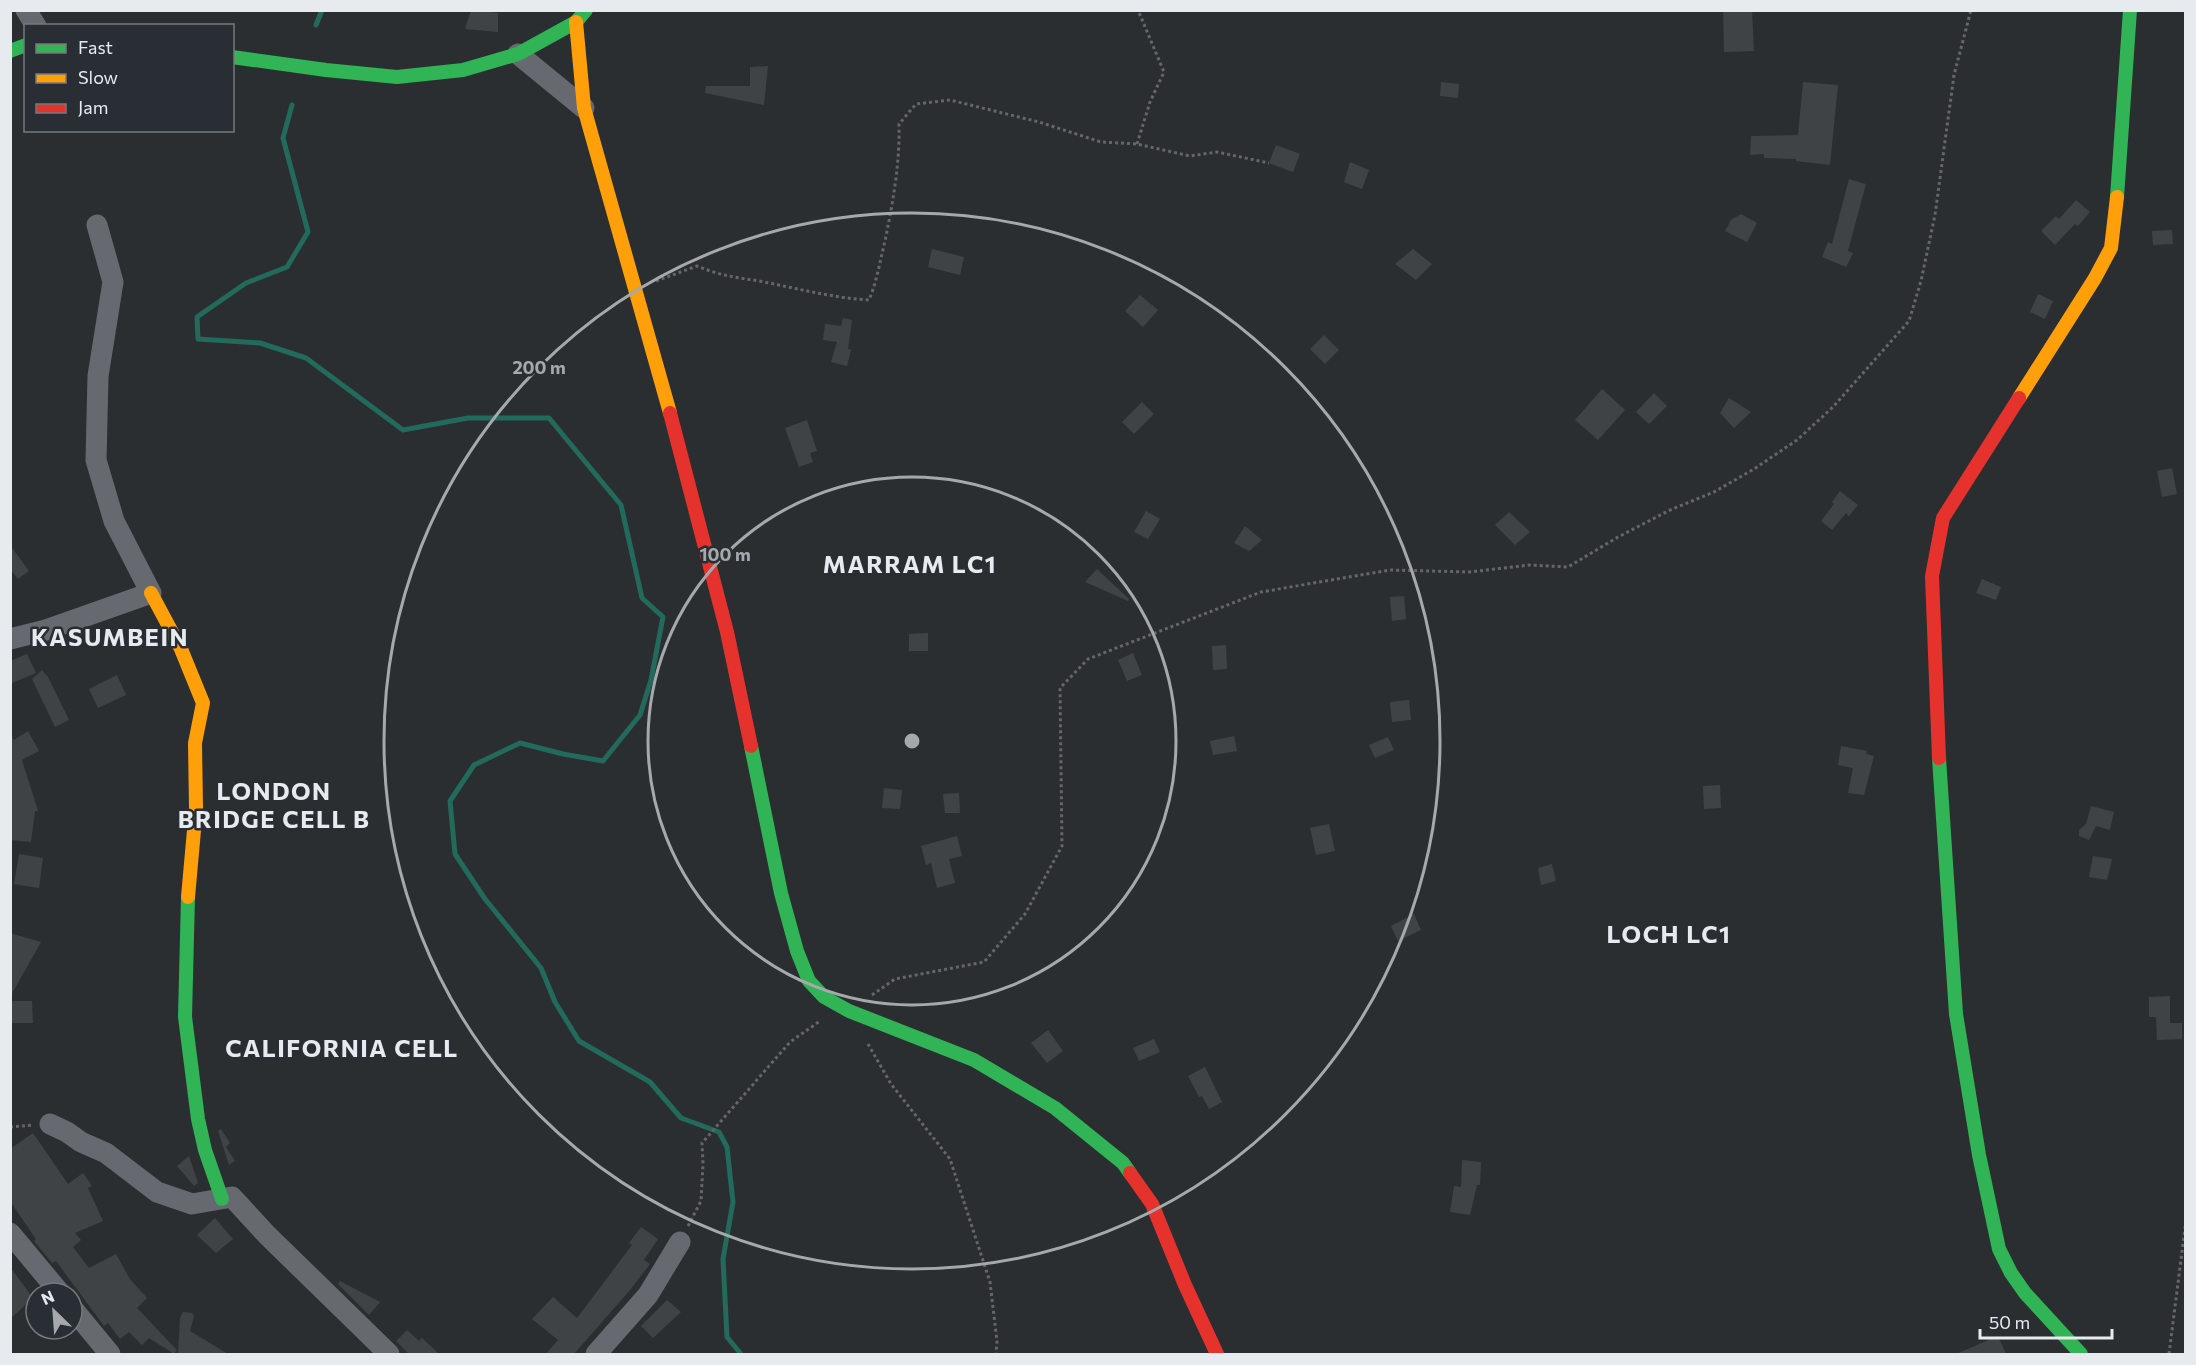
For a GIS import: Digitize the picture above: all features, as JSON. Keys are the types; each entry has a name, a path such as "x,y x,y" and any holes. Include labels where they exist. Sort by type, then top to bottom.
{"street":[{"path":"26,10 35,24"},
{"path":"234,57 397,77 463,70 518,54 576,22 586,10"},
{"path":"2081,1354 2025,1293 2011,1273 1999,1249 1979,1155 1956,1014 1940,764 1932,576 1943,518 2095,278 2111,248 2116,217 2130,10"},
{"path":"576,22 584,108 674,428 727,632 781,892 797,951 809,981 824,997 845,1009 974,1060 1055,1108 1123,1163 1152,1204 1185,1285 1217,1354"},
{"path":"518,54 584,108"},
{"path":"98,225 113,282 98,376 96,460 114,521 181,649 203,703 195,743 196,808 188,886 185,1017 198,1119 222,1199"},
{"path":"10,639 46,630 151,593"},
{"path":"50,1124 106,1153 157,1192 192,1204 232,1197 267,1235 389,1354"},
{"path":"10,1233 50,1281"},
{"path":"596,1354 648,1295 680,1242"},
{"path":"84,1323 110,1354"}],"path":[{"path":"1137,144 1150,102 1164,72 1138,10"},
{"path":"680,1242 701,1201 702,1143 790,1042 895,979 984,962 1025,914 1062,846 1060,688 1088,659 1261,592 1390,570 1469,572 1530,564 1568,567 1618,537 1670,510 1714,492 1754,469 1797,440 1833,407 1909,321 1921,280 1935,215 1954,75 1971,10"},
{"path":"635,289 697,266 721,276 759,281 838,298 869,300 875,285 893,201 900,147 899,124 916,104 950,100 1039,122 1101,142 1137,144 1190,156 1217,152 1269,163"},
{"path":"865,1038 891,1084 950,1159 990,1282 998,1341 996,1354"},
{"path":"2169,1354 2186,1220"}],"building":[{"path":"471,10 498,13 498,32 465,29"},
{"path":"1723,10 1752,10 1754,51 1724,52"},
{"path":"768,66 764,105 705,93 706,86 750,86 750,67"},
{"path":"1441,82 1459,84 1458,98 1440,96"},
{"path":"1803,82 1838,85 1830,165 1796,161 1796,159 1764,158 1764,154 1750,155 1751,136 1798,135"},
{"path":"1276,145 1300,154 1293,172 1269,163"},
{"path":"1350,162 1369,170 1362,189 1344,182"},
{"path":"1849,179 1866,184 1848,251 1853,253 1846,267 1822,257 1828,242 1832,244"},
{"path":"2076,200 2090,212 2078,226 2075,224 2055,245 2041,231 2056,216 2059,219"},
{"path":"1741,214 1757,223 1747,242 1725,231 1731,220"},
{"path":"2172,230 2173,244 2153,245 2152,231"},
{"path":"932,249 964,257 960,275 928,267"},
{"path":"1413,249 1432,264 1416,280 1395,264"},
{"path":"2038,294 2053,301 2045,319 2030,312"},
{"path":"1140,295 1158,310 1143,327 1125,311"},
{"path":"843,318 852,320 848,349 851,350 847,366 831,362 837,342 823,340 825,324 841,326"},
{"path":"1324,335 1339,350 1325,364 1310,349"},
{"path":"1602,389 1625,410 1598,440 1575,420"},
{"path":"1654,393 1667,406 1649,424 1636,412"},
{"path":"1729,398 1751,412 1734,428 1720,413"},
{"path":"1142,402 1154,414 1134,434 1122,422"},
{"path":"807,420 817,451 810,453 813,462 799,467 785,428"},
{"path":"2172,468 2177,494 2162,497 2157,471"},
{"path":"1840,491 1858,505 1849,516 1846,513 1832,530 1821,521 1834,504 1832,502"},
{"path":"1146,511 1160,519 1148,539 1134,532"},
{"path":"1509,512 1530,532 1515,545 1495,525"},
{"path":"1245,526 1262,540 1249,551 1234,543"},
{"path":"10,545 29,571 18,579 10,569"},
{"path":"1097,569 1129,599 1128,601 1085,582"},
{"path":"1982,579 2001,587 1996,600 1976,593"},
{"path":"1404,596 1406,619 1392,621 1390,597"},
{"path":"928,633 928,651 909,651 909,634"},
{"path":"1226,645 1227,669 1213,670 1212,646"},
{"path":"1133,653 1142,675 1127,681 1118,660"},
{"path":"27,654 36,673 10,684 10,661"},
{"path":"42,670 48,677 69,720 55,727 32,679"},
{"path":"117,675 126,695 98,708 89,689"},
{"path":"1409,700 1411,720 1392,722 1390,702"},
{"path":"28,731 39,751 22,760 38,811 35,811 31,842 10,840 10,734 14,740"},
{"path":"1234,736 1237,751 1213,755 1210,741"},
{"path":"1388,737 1394,750 1375,758 1369,745"},
{"path":"1841,746 1867,751 1866,754 1874,756 1864,795 1848,793 1853,768 1838,765"},
{"path":"1720,785 1721,808 1704,809 1703,786"},
{"path":"884,788 902,790 900,809 882,808"},
{"path":"959,793 960,813 945,813 943,794"},
{"path":"2091,806 2114,812 2110,830 2096,826 2089,840 2079,836 2079,830 2086,824"},
{"path":"1329,824 1335,851 1316,855 1310,828"},
{"path":"957,836 962,856 949,859 955,883 937,888 931,863 926,865 921,846"},
{"path":"19,854 43,858 39,888 14,884"},
{"path":"2093,856 2112,859 2107,880 2089,877"},
{"path":"1552,864 1556,881 1541,885 1538,868"},
{"path":"1414,914 1421,930 1398,941 1391,926"},
{"path":"10,933 41,942 10,997"},
{"path":"2170,996 2170,1023 2182,1023 2182,1039 2157,1040 2156,1017 2149,1017 2149,997"},
{"path":"10,1001 32,1001 33,1023 10,1023"},
{"path":"1048,1030 1063,1051 1047,1063 1031,1043"},
{"path":"1154,1039 1160,1052 1139,1061 1133,1048"},
{"path":"1205,1067 1222,1102 1209,1109 1202,1096 1199,1097 1188,1076"},
{"path":"221,1129 230,1143 226,1147 235,1161 229,1165 218,1131"},
{"path":"33,1133 68,1184 83,1173 92,1186 88,1188 103,1221 75,1233 81,1240 73,1247 89,1268 116,1254 130,1279 147,1298 137,1308 177,1350 174,1354 149,1338 142,1345 129,1332 120,1339 108,1323 104,1326 84,1299 84,1281 71,1281 56,1261 52,1263 34,1241 36,1239 10,1201 10,1149"},
{"path":"189,1156 198,1183 194,1186 177,1166"},
{"path":"1462,1160 1481,1162 1480,1185 1477,1185 1470,1215 1450,1212 1454,1186 1461,1187"},
{"path":"215,1218 233,1239 216,1253 197,1235"},
{"path":"641,1227 658,1239 644,1260 650,1264 574,1354 546,1354 558,1340 532,1319 553,1297 577,1318 632,1245 629,1243"},
{"path":"10,1267 24,1286 24,1306 10,1319"},
{"path":"340,1281 380,1302 369,1315 338,1284"},
{"path":"667,1300 681,1312 653,1338 641,1326"},
{"path":"183,1312 192,1313 194,1316 190,1331 228,1354 178,1354 180,1318"},
{"path":"407,1330 419,1341 422,1338 439,1354 406,1354 408,1353 396,1341"},
{"path":"1998,1336 2006,1354 1956,1354"}],"waterway":[{"path":"316,25 322,10"},
{"path":"292,105 283,138 308,232 287,267 246,283 197,317 198,339 260,343 306,358 403,430 468,418 549,418 621,505 642,598 663,617 651,680 640,715 603,761 520,743 474,765 450,801 455,854 485,899 541,968 555,1002 579,1041 650,1082 681,1118 719,1132 727,1147 733,1202 723,1259 727,1337 741,1354"}],"traffic: fast":[{"path":"234,57 397,77 463,70 518,54 576,22 586,10"},
{"path":"2117,197 2130,10"},
{"path":"10,51 24,46"},
{"path":"751,746 781,893 797,951 809,981 824,997 849,1011 974,1060 1055,1108 1123,1163 1130,1173"},
{"path":"1939,758 1956,1014 1979,1155 1999,1249 2011,1273 2025,1293 2081,1354"},
{"path":"188,897 185,1017 198,1119 205,1150 222,1199"}],"traffic: slow":[{"path":"576,22 584,108 670,413"},
{"path":"2019,398 2095,278 2111,248 2117,197"},
{"path":"151,593 181,649 203,703 195,743 196,808 188,897"}],"traffic: jam":[{"path":"1939,758 1932,576 1943,518 2019,398"},
{"path":"670,413 727,632 751,746"},
{"path":"1130,1173 1152,1204 1185,1285 1217,1354"}],"district":[{"name":"MARRAM LC1","path":"910,565"},
{"name":"KASUMBEIN","path":"110,638"},
{"name":"LONDON BRIDGE CELL B","path":"274,806"},
{"name":"LOCH LC1","path":"1669,935"},
{"name":"CALIFORNIA CELL","path":"342,1049"}]}
